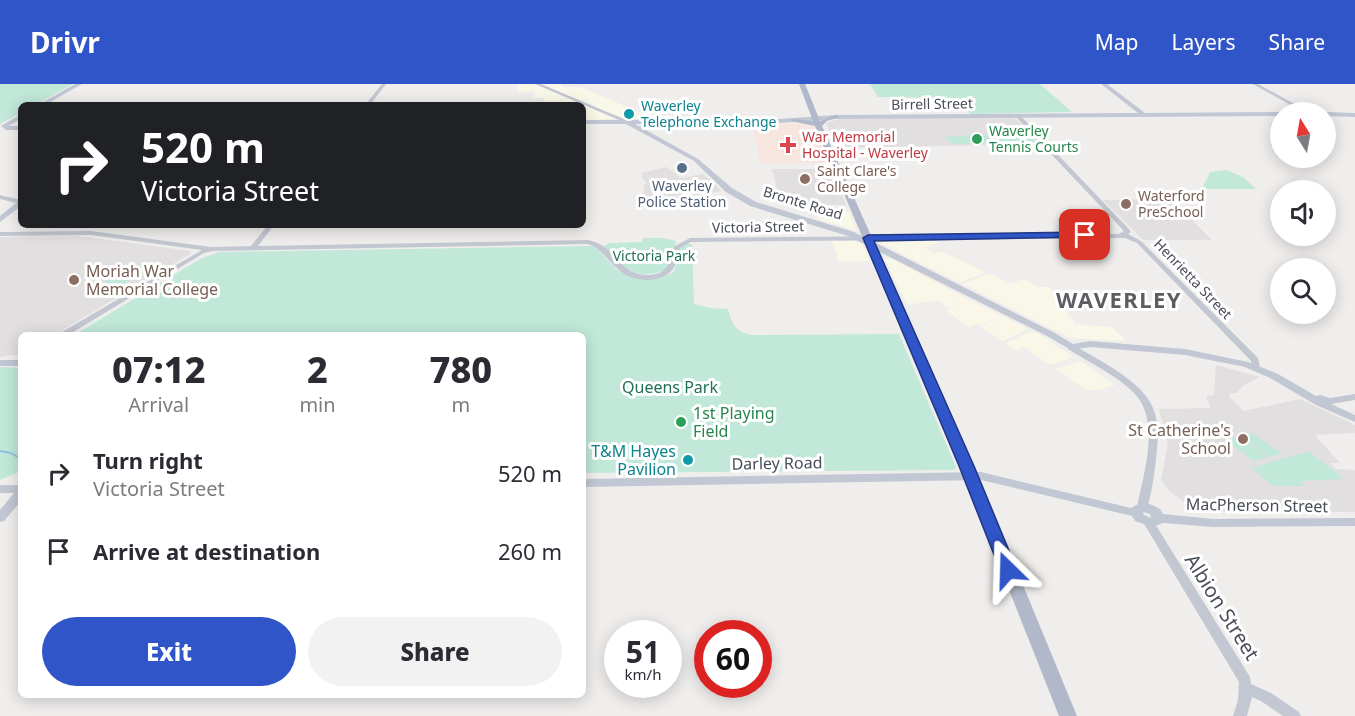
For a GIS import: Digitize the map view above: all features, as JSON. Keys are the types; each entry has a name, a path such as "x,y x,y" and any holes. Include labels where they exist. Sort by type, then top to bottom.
{"main road":[{"path":"46,102 79,84"},
{"path":"802,84 865,239 877,259 971,476 1068,716"},
{"path":"1104,84 1143,114"},
{"name":"Birrell Street","path":"836,117 1270,114"},
{"path":"1336,114 1354,114"},
{"path":"586,122 794,120 818,122 836,117"},
{"path":"2,128 18,118"},
{"name":"Bronte Road","path":"628,122 696,160 718,182 744,199 770,211 814,222 865,239 1071,347"},
{"path":"641,128 649,122"},
{"path":"2,128 18,128"},
{"path":"0,196 18,201"},
{"path":"0,220 18,205"},
{"path":"877,259 884,255 894,255"},
{"path":"1071,347 1090,344 1190,353 1256,368 1317,400 1329,403 1355,419"},
{"path":"1172,352 1236,366 1283,382"},
{"path":"2,363 18,361"},
{"path":"1329,403 1355,397"},
{"path":"971,476 985,476 1139,510 1139,518 1154,520"},
{"name":"Darley Road","path":"586,483 971,476"},
{"path":"0,489 18,493"},
{"path":"0,518 18,496"},
{"name":"MacPherson Street","path":"1154,520 1219,524 1355,522"}],"street":[{"path":"370,102 384,84"},
{"name":"Bronte Road","path":"537,84 580,102"},
{"path":"1255,84 1288,102"},
{"name":"Bronte Road","path":"586,104 628,122"},
{"path":"1017,115 1126,229 1128,232 1121,235"},
{"path":"0,234 91,233 202,250 254,247 269,228"},
{"name":"Victoria Street","path":"254,247 589,242 601,246 625,273 645,277 656,276 669,270 673,266 677,247 683,242 1121,235"},
{"name":"Henrietta Street","path":"1121,235 1131,236 1139,242 1255,360 1256,368"},
{"path":"68,332 202,250"},
{"path":"1071,347 1136,391 1146,402 1154,445 1139,510"},
{"name":"Albion Street","path":"1154,520 1241,673 1246,688 1240,716"},
{"path":"1246,688 1266,697 1294,716"}],"shaded area":[{"path":"517,84 562,84 562,87 580,87 646,115 644,120 586,121 586,102 544,102 544,98 534,98 534,91 517,92"},
{"path":"1013,117 1043,144 837,148 826,123 839,119"},
{"name":"War Memorial Hospital - Waverley","path":"752,123 813,124 828,163 760,163"},
{"path":"666,167 681,178 703,174 722,191 643,204 644,185 647,184 642,178 642,173"},
{"path":"772,169 831,169 846,205 781,205"},
{"path":"1167,199 1212,240 1143,240 1103,200"},
{"path":"825,212 849,212 857,231 815,218"},
{"name":"Moriah War Memorial College","path":"79,236 191,251 190,254 59,332 18,332 18,354 0,357 0,237"},
{"path":"832,241 862,243 869,261 839,262"},
{"path":"879,242 939,242 924,248 935,253 941,251 985,272 960,283"},
{"path":"890,258 1002,316 980,326 976,324 969,328 946,310 966,300 949,308 937,300 907,305 885,259"},
{"path":"989,273 1011,284 1023,279 1038,287 1049,287 1075,324 1112,327 1126,341 1070,338 963,284"},
{"path":"1003,316 1028,329 1003,341 981,327"},
{"path":"1031,331 1074,357 1050,365 1024,347 1016,351 1006,343"},
{"path":"1080,361 1115,385 1098,390 1086,390 1056,369"},
{"name":"St Catherine's School","path":"1216,365 1260,377 1243,386 1237,393 1230,393 1229,396 1243,411 1300,399 1355,425 1355,433 1315,435 1340,463 1331,463 1335,469 1355,470 1355,512 1214,512 1187,504 1168,490 1161,479 1168,444 1159,409 1211,408 1206,396 1214,395"}],"green space":[{"path":"0,84 73,84 40,102 18,102 18,115 0,124"},
{"path":"870,84 1040,84 1072,112 970,114 962,103 956,103 952,98 878,97"},
{"path":"1003,132 1029,134 1038,142 1001,145 988,134"},
{"name":"Waverley Tennis Courts","path":"985,134 996,143 954,144 945,137"},
{"path":"1226,170 1243,177 1256,189 1202,189 1210,172"},
{"name":"Victoria Park","path":"643,238 664,238 676,241 672,262 667,270 646,274 631,271 624,267 604,246 610,243 642,242"},
{"name":"Queens Park","path":"692,244 694,304 728,309 736,328 744,333 755,335 899,334 956,467 954,470 586,473 586,332 79,332 200,259 219,252 592,246 601,252 618,271 634,278 650,279 667,276 674,272 680,248"},
{"path":"146,271 119,286 127,290 113,290 116,286 101,286 115,272"},
{"path":"0,367 18,368 18,472 0,480"},
{"path":"1252,433 1281,453 1269,457 1240,437"},
{"path":"1238,437 1267,457 1254,461 1226,441"},
{"path":"1309,451 1343,479 1300,481 1304,486 1273,486 1251,468"}],"waterway":[{"path":"0,451 18,457"}],"place":[{"name":"Waverley Telephone Exchange","path":"629,114"},
{"name":"Waverley Tennis Courts","path":"977,139"},
{"name":"War Memorial Hospital - Waverley","path":"788,145"},
{"name":"Waverley Police Station","path":"682,168"},
{"name":"Saint Clare's College","path":"805,179"},
{"name":"Waterford PreSchool","path":"1126,204"},
{"name":"Moriah War Memorial College","path":"74,280"},
{"name":"1st Playing Field","path":"681,422"},
{"name":"St Catherine's School","path":"1243,439"},
{"name":"T&M Hayes Pavilion","path":"688,460"}],"district":[{"name":"WAVERLEY","path":"1119,300"}],"route":[{"path":"1008,570 967,466 868,238 1085,235"}]}
